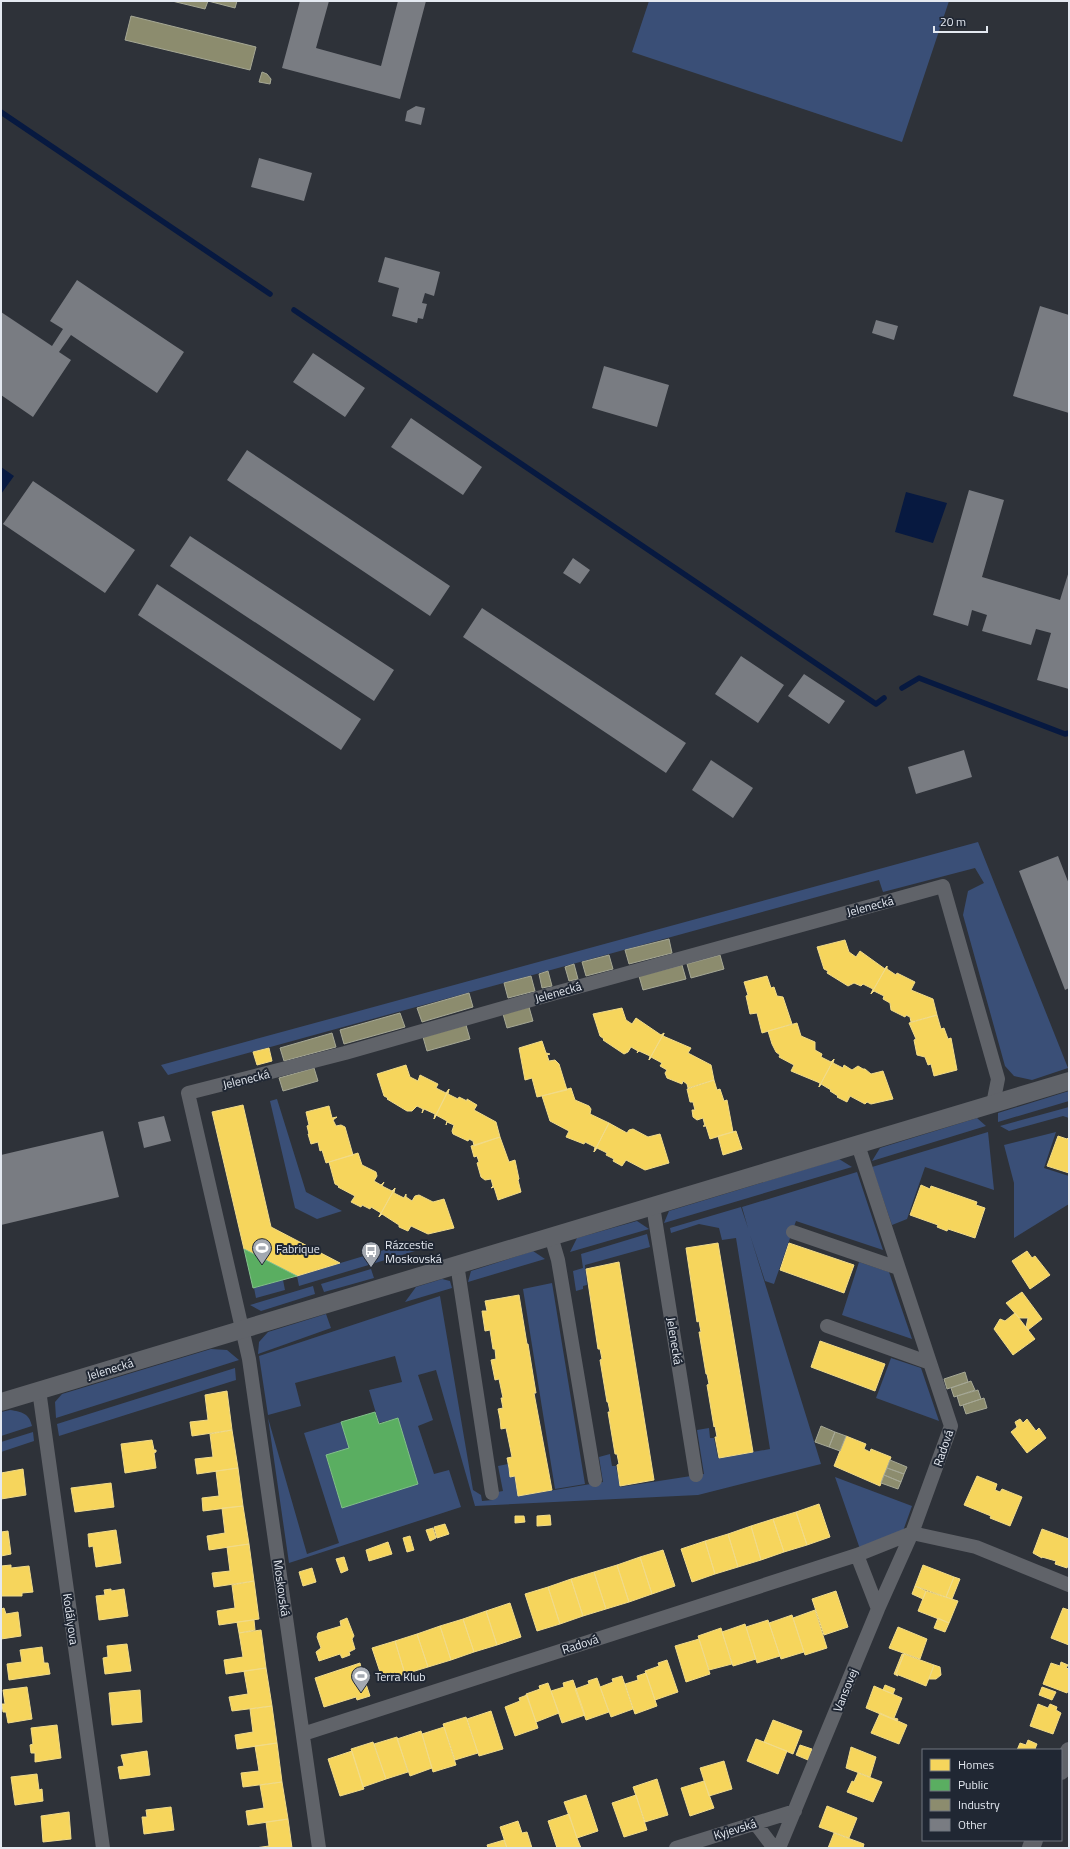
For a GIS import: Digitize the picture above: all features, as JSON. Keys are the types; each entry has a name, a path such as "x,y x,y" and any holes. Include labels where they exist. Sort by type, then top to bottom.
{"street":[{"name":"Jelenecká","path":"242,1328 188,1093 345,1053 558,992 944,886 998,1079 992,1104"},
{"name":"Jelenecká","path":"1,1402 242,1328 1069,1081"},
{"name":"Radová","path":"303,1734 857,1555 912,1533 951,1426 858,1145"},
{"name":"Jelenecká","path":"653,1206 696,1475"},
{"path":"793,1232 898,1268"},
{"path":"552,1236 558,1260 595,1480"},
{"path":"457,1264 492,1493"},
{"path":"828,1326 930,1363"},
{"name":"Moskovská","path":"242,1328 249,1359 256,1418 319,1848"},
{"name":"Kodályova","path":"39,1390 103,1848"},
{"path":"912,1533 976,1547 1069,1585"},
{"name":"Vansovej","path":"780,1848 878,1609 912,1533"},
{"path":"857,1555 878,1609"},
{"path":"1062,1768 1069,1751"},
{"name":"Kyjevská","path":"676,1848 795,1811"},
{"path":"755,1823 774,1848"}],"shaded area":[{"path":"649,1 949,1 902,142 632,52"},
{"path":"1,467 14,476 1,494"},
{"path":"906,492 947,503 933,543 895,532"},
{"path":"978,842 1068,1068 1032,1080 1014,1076 1005,1066 963,915 968,891 984,883 975,868 883,892 879,880 168,1075 161,1065"},
{"path":"1069,1091 1069,1101 998,1122 998,1113"},
{"path":"277,1099 306,1192 342,1211 317,1219 295,1208 270,1101"},
{"path":"1069,1107 1069,1118 1063,1116 1009,1131 1000,1126"},
{"path":"977,1118 986,1126 872,1161 880,1148"},
{"path":"988,1132 994,1190 925,1167 907,1219 892,1225 872,1167"},
{"path":"1056,1132 1044,1168 1069,1176 1069,1204 1014,1238 1014,1183 1004,1145"},
{"path":"839,1159 852,1167 664,1223 669,1211"},
{"path":"857,1172 883,1250 796,1221 774,1284 765,1281 750,1235 821,1464 698,1495 475,1506 436,1370 418,1375 433,1420 418,1426 434,1474 449,1470 461,1507 289,1563 268,1418 307,1554 339,1543 304,1433 341,1422 349,1448 326,1456 342,1508 418,1484 398,1418 379,1423 369,1390 402,1382 395,1356 295,1383 301,1406 268,1415 259,1356 440,1296 473,1490 481,1495 482,1501 493,1500 492,1493 503,1491 498,1466 508,1464 510,1477 515,1477 518,1496 603,1482 599,1457 610,1454 612,1466 616,1466 620,1487 704,1474 697,1430 709,1428 710,1438 714,1438 718,1458 770,1449 736,1238 722,1240 719,1228 699,1224 671,1233 670,1228 741,1207 748,1228 742,1207"},
{"path":"637,1221 649,1229 570,1252 577,1238"},
{"path":"647,1234 650,1247 585,1265 587,1285 583,1286 583,1289 576,1291 573,1271 583,1268 581,1254"},
{"path":"404,1244 415,1251 299,1286 297,1276"},
{"path":"533,1251 545,1259 468,1282 471,1271"},
{"path":"859,1262 889,1272 912,1339 842,1315"},
{"path":"371,1269 374,1278 324,1292 321,1284"},
{"path":"442,1279 450,1281 452,1288 405,1302 416,1287"},
{"path":"283,1280 285,1290 256,1298 254,1288"},
{"path":"552,1283 585,1484 555,1489 523,1289"},
{"path":"313,1286 315,1294 261,1311 250,1305"},
{"path":"326,1314 331,1328 258,1354 259,1342 268,1332"},
{"path":"211,1349 227,1350 239,1360 56,1418 55,1402 62,1394"},
{"path":"891,1358 921,1368 939,1421 876,1398"},
{"path":"235,1368 236,1380 59,1436 57,1424"},
{"path":"10,1410 27,1416 32,1426 1,1436 1,1412"},
{"path":"33,1432 34,1441 1,1452 1,1442"},
{"path":"835,1477 912,1506 903,1531 860,1549"}],"building: Homes":[{"path":"845,940 849,952 856,957 860,951 885,969 887,966 871,994 873,989 863,984 861,986 854,983 848,986 827,973 828,971 824,969 817,947"},
{"path":"887,966 887,969 896,975 897,973 915,982 911,990 933,999 937,1015 911,1022 910,1017 906,1015 905,1017 891,1010 890,1003 883,999 884,996 874,991 871,994"},
{"path":"767,976 771,988 774,987 777,996 783,997 792,1024 762,1033 757,1013 750,1014 746,996 748,995 744,982"},
{"path":"622,1008 626,1020 632,1024 636,1018 661,1035 664,1033 649,1060 650,1056 639,1051 637,1053 638,1051 631,1047 628,1052 624,1054 603,1040 604,1039 600,1036 593,1014"},
{"path":"937,1015 941,1029 944,1028 948,1039 951,1038 957,1070 934,1076 931,1064 928,1065 925,1057 917,1055 914,1040 916,1039 909,1023"},
{"path":"797,1023 801,1036 815,1042 815,1050 822,1054 821,1057 831,1062 834,1059 819,1087 820,1083 791,1071 794,1065 779,1057 780,1055 776,1052 772,1044 768,1031"},
{"path":"664,1033 663,1036 691,1048 688,1053 711,1065 714,1080 688,1088 687,1084 683,1081 682,1084 667,1078 665,1073 667,1070 660,1066 662,1063 651,1057 649,1060"},
{"path":"542,1041 546,1053 550,1054 547,1055 549,1061 555,1060 559,1064 567,1090 537,1097 532,1078 525,1080 519,1048"},
{"path":"269,1048 272,1061 257,1065 253,1052"},
{"path":"834,1059 833,1063 843,1068 844,1065 852,1070 858,1066 871,1074 883,1071 893,1099 871,1104 867,1102 865,1104 850,1096 847,1102 837,1097 838,1096 830,1091 831,1090 821,1084 819,1087"},
{"path":"406,1065 410,1077 418,1081 420,1075 438,1084 436,1088 446,1093 449,1089 434,1119 435,1114 424,1109 422,1113 423,1109 417,1106 412,1111 407,1111 384,1096 377,1074"},
{"path":"714,1080 717,1090 720,1089 724,1101 727,1100 733,1132 710,1139 703,1118 697,1120 693,1117 692,1110 695,1110 693,1102 690,1102 687,1089"},
{"path":"571,1088 575,1100 589,1106 591,1109 590,1114 609,1123 594,1152 595,1147 585,1142 584,1144 566,1137 569,1131 550,1121 542,1096"},
{"path":"449,1089 448,1094 458,1099 459,1097 467,1101 467,1099 477,1105 474,1110 496,1122 500,1137 474,1146 473,1141 469,1139 468,1141 453,1134 452,1131 454,1125 447,1122 446,1125 447,1121 436,1115"},
{"path":"243,1105 271,1227 340,1263 297,1276 244,1249 212,1112"},
{"path":"329,1106 332,1118 337,1117 333,1120 336,1126 341,1125 345,1127 353,1155 326,1163 322,1150 320,1151 318,1142 311,1144 308,1134 307,1126 309,1125 306,1112"},
{"path":"609,1123 627,1133 629,1130 633,1129 648,1137 660,1134 669,1163 645,1170 626,1160 622,1166 613,1161 614,1159 606,1155 607,1153 597,1148 594,1152"},
{"path":"736,1131 742,1149 723,1155 718,1136"},
{"path":"1058,1136 1067,1139 1069,1137 1069,1173 1047,1166"},
{"path":"500,1137 509,1162 515,1160 521,1192 498,1200 494,1187 491,1188 493,1186 491,1179 485,1180 481,1177 477,1163 479,1162 477,1156 474,1157 471,1146"},
{"path":"358,1153 362,1165 376,1172 377,1176 374,1181 381,1185 384,1182 382,1186 392,1191 395,1188 379,1217 381,1213 371,1207 370,1209 362,1205 361,1207 351,1202 355,1196 335,1184 329,1162"},
{"path":"921,1185 930,1189 931,1186 977,1202 976,1205 985,1208 975,1238 948,1229 947,1231 937,1227 938,1225 910,1215"},
{"path":"395,1188 394,1193 404,1198 406,1194 406,1197 412,1201 415,1196 419,1195 433,1202 444,1199 454,1228 428,1234 411,1226 408,1231 399,1227 399,1225 382,1214 379,1217"},
{"path":"718,1243 753,1452 719,1458 715,1437 717,1437 707,1385 709,1384 699,1332 701,1332 699,1321 697,1322 686,1248"},
{"path":"789,1243 854,1265 844,1293 780,1270"},
{"path":"1027,1251 1032,1258 1035,1256 1050,1275 1030,1289 1012,1261"},
{"path":"619,1262 654,1480 620,1486 617,1465 619,1464 617,1454 615,1454 608,1412 610,1412 600,1360 602,1359 600,1349 598,1349 586,1269"},
{"path":"1022,1292 1042,1319 1028,1330 1026,1327 1028,1318 1019,1318 1006,1303"},
{"path":"519,1295 536,1393 534,1393 552,1490 518,1496 515,1476 510,1477 507,1458 512,1457 506,1428 501,1429 498,1409 503,1408 501,1398 503,1398 499,1379 495,1380 491,1360 496,1359 495,1349 493,1349 490,1330 485,1331 482,1311 487,1311 485,1301"},
{"path":"1015,1313 1035,1339 1013,1355 994,1329 1000,1319 1005,1321"},
{"path":"820,1341 885,1364 875,1391 811,1367"},
{"path":"227,1391 232,1430 192,1436 190,1422 208,1420 205,1395"},
{"path":"1020,1419 1023,1423 1027,1419 1036,1431 1039,1428 1046,1438 1027,1453 1011,1432 1017,1427 1015,1422"},
{"path":"232,1430 238,1468 197,1474 195,1459 213,1457 210,1434"},
{"path":"846,1436 866,1444 864,1449 870,1452 871,1449 891,1457 880,1486 834,1466"},
{"path":"152,1440 154,1450 156,1450 154,1453 156,1468 125,1473 121,1444"},
{"path":"238,1468 243,1506 203,1511 202,1498 219,1496 216,1471"},
{"path":"23,1469 26,1495 1,1499 1,1473"},
{"path":"977,1476 997,1484 995,1490 1000,1492 1002,1489 1022,1497 1010,1526 990,1518 991,1516 964,1505"},
{"path":"111,1483 114,1507 75,1512 71,1488"},
{"path":"819,1504 830,1537 807,1545 796,1512"},
{"path":"243,1506 249,1544 209,1550 207,1536 225,1533 222,1508"},
{"path":"796,1512 807,1545 784,1552 773,1519"},
{"path":"550,1515 551,1525 537,1526 537,1516"},
{"path":"515,1516 524,1516 525,1522 515,1523"},
{"path":"773,1519 784,1552 761,1560 751,1526"},
{"path":"445,1524 449,1534 437,1538 434,1527"},
{"path":"751,1526 761,1560 738,1567 728,1534"},
{"path":"433,1528 436,1538 430,1541 426,1530"},
{"path":"1042,1529 1069,1539 1069,1563 1067,1568 1055,1564 1056,1561 1042,1558 1033,1553"},
{"path":"116,1530 121,1563 96,1567 93,1546 89,1547 88,1534"},
{"path":"8,1531 11,1554 1,1556 1,1532"},
{"path":"728,1534 738,1567 715,1574 705,1541"},
{"path":"410,1536 414,1550 407,1552 403,1538"},
{"path":"705,1541 715,1574 692,1582 681,1549"},
{"path":"388,1542 392,1554 369,1561 366,1550"},
{"path":"249,1544 254,1581 214,1587 212,1573 230,1571 227,1547"},
{"path":"663,1550 675,1586 652,1594 640,1557"},
{"path":"344,1557 348,1570 341,1573 336,1559"},
{"path":"640,1557 652,1594 629,1602 617,1565"},
{"path":"11,1565 11,1568 29,1566 33,1592 22,1593 22,1596 1,1596 1,1566"},
{"path":"617,1565 629,1602 606,1609 594,1572"},
{"path":"923,1565 954,1577 946,1597 915,1586"},
{"path":"312,1568 316,1582 303,1586 299,1572"},
{"path":"594,1572 606,1609 583,1616 571,1579"},
{"path":"954,1577 960,1579 952,1599 946,1597"},
{"path":"571,1579 583,1616 560,1624 548,1587"},
{"path":"254,1581 259,1619 219,1625 217,1611 235,1608 232,1585"},
{"path":"915,1586 926,1591 923,1599 912,1594"},
{"path":"548,1587 560,1624 537,1631 525,1594"},
{"path":"111,1589 111,1591 124,1589 128,1616 99,1620 96,1596 105,1595 104,1590"},
{"path":"836,1591 848,1627 824,1635 812,1599"},
{"path":"926,1591 958,1601 949,1623 918,1611"},
{"path":"510,1603 521,1637 497,1645 486,1611"},
{"path":"4,1608 6,1614 18,1612 21,1636 1,1639 1,1609"},
{"path":"1063,1608 1069,1610 1069,1645 1051,1638"},
{"path":"815,1610 827,1648 805,1655 793,1618"},
{"path":"486,1611 497,1645 474,1652 463,1619"},
{"path":"792,1615 804,1652 781,1659 769,1623"},
{"path":"347,1618 354,1636 352,1639 355,1649 349,1652 350,1655 342,1658 340,1654 319,1661 316,1652 321,1648 317,1637 318,1633 341,1626 340,1621"},
{"path":"938,1618 949,1623 945,1632 934,1628"},
{"path":"463,1619 474,1652 451,1660 440,1626"},
{"path":"254,1620 255,1630 239,1633 237,1622"},
{"path":"768,1620 780,1656 757,1663 746,1627"},
{"path":"745,1624 756,1659 733,1666 722,1632"},
{"path":"440,1626 451,1660 428,1667 417,1634"},
{"path":"898,1627 927,1639 920,1659 889,1648"},
{"path":"721,1628 732,1664 709,1670 698,1636"},
{"path":"261,1630 266,1668 226,1674 224,1660 243,1657 239,1633"},
{"path":"417,1634 428,1667 405,1674 395,1641"},
{"path":"699,1639 710,1674 686,1682 675,1646"},
{"path":"395,1641 405,1674 383,1681 372,1648"},
{"path":"127,1644 131,1671 105,1674 103,1658 108,1657 107,1646"},
{"path":"42,1647 44,1663 48,1663 50,1674 9,1680 7,1664 22,1662 20,1650"},
{"path":"902,1654 904,1654 896,1674 898,1676 894,1674"},
{"path":"904,1654 934,1665 926,1686 896,1674"},
{"path":"667,1660 678,1692 655,1700 645,1671 659,1666 658,1663"},
{"path":"1061,1662 1068,1665 1066,1668 1069,1669 1069,1689 1067,1693 1043,1684 1051,1663 1060,1666"},
{"path":"360,1663 362,1672 367,1674 369,1680 366,1684 370,1696 357,1700 356,1697 324,1707 315,1678"},
{"path":"934,1665 940,1667 941,1675 936,1679 929,1679"},
{"path":"266,1668 272,1706 232,1711 229,1697 248,1694 244,1671"},
{"path":"646,1673 657,1706 635,1714 625,1684 638,1680 637,1676"},
{"path":"622,1676 633,1709 611,1717 600,1687 613,1682 612,1679"},
{"path":"597,1678 609,1712 586,1720 575,1689 589,1684 588,1681"},
{"path":"573,1680 585,1715 562,1723 551,1691 564,1687 563,1683"},
{"path":"548,1683 559,1713 536,1722 526,1694 540,1689 539,1686"},
{"path":"885,1685 895,1689 893,1694 883,1690"},
{"path":"874,1686 902,1698 894,1718 898,1719 897,1721 866,1708"},
{"path":"27,1687 32,1719 8,1723 6,1712 3,1712 2,1704 5,1704 3,1690"},
{"path":"1042,1687 1056,1692 1052,1700 1039,1695"},
{"path":"140,1690 142,1722 112,1725 109,1693"},
{"path":"527,1695 538,1728 515,1736 505,1707 520,1701 519,1698"},
{"path":"1038,1704 1048,1708 1050,1704 1057,1707 1056,1710 1061,1713 1053,1734 1030,1726"},
{"path":"272,1706 277,1743 237,1749 235,1735 253,1732 250,1709"},
{"path":"491,1711 503,1749 479,1756 467,1719"},
{"path":"880,1713 907,1725 899,1744 871,1733"},
{"path":"466,1717 478,1753 455,1760 443,1724"},
{"path":"773,1720 802,1731 793,1754 764,1742"},
{"path":"57,1725 61,1758 35,1762 35,1753 31,1753 30,1745 33,1744 31,1728"},
{"path":"444,1727 456,1765 433,1772 422,1734"},
{"path":"421,1731 432,1768 410,1776 397,1739"},
{"path":"397,1737 408,1772 386,1779 374,1744"},
{"path":"756,1739 787,1751 778,1774 747,1761"},
{"path":"1028,1740 1037,1744 1035,1749 1017,1749 1020,1743 1026,1745"},
{"path":"373,1742 386,1779 363,1787 351,1749"},
{"path":"277,1743 282,1782 243,1787 241,1773 259,1771 255,1746"},
{"path":"800,1745 812,1749 808,1760 796,1755"},
{"path":"851,1747 876,1757 870,1777 846,1768"},
{"path":"147,1751 150,1775 120,1779 118,1767 124,1766 121,1755"},
{"path":"352,1751 364,1789 340,1796 328,1759"},
{"path":"724,1761 732,1789 709,1796 700,1768"},
{"path":"858,1773 882,1782 873,1802 847,1792"},
{"path":"37,1774 39,1790 42,1789 43,1801 15,1805 11,1777"},
{"path":"657,1779 668,1815 645,1822 633,1787"},
{"path":"704,1781 714,1808 690,1816 681,1788"},
{"path":"282,1782 288,1819 248,1825 246,1811 264,1808 260,1785"},
{"path":"586,1795 598,1831 577,1838 564,1802"},
{"path":"636,1795 647,1830 624,1837 612,1803"},
{"path":"827,1806 857,1818 849,1838 819,1827"},
{"path":"171,1807 174,1830 144,1834 142,1817 147,1817 146,1810"},
{"path":"69,1812 71,1839 43,1842 41,1816"},
{"path":"569,1814 581,1848 557,1848 548,1821"},
{"path":"288,1819 292,1848 255,1848 269,1846 266,1822"},
{"path":"518,1821 522,1833 527,1832 532,1848 507,1848 500,1827"},
{"path":"834,1833 864,1844 863,1848 828,1848"},
{"path":"504,1840 507,1848 488,1848 487,1845"}],"building: Public":[{"name":"Fabrique","path":"244,1249 297,1276 253,1288"},
{"path":"375,1412 379,1424 398,1418 418,1484 342,1508 326,1455 349,1448 341,1422"}],"building: Industry":[{"path":"172,1 208,1 205,9"},
{"path":"208,1 237,1 235,8"},
{"path":"131,16 256,47 250,70 125,40"},
{"path":"262,72 267,74 271,79 270,84 259,82"},
{"path":"669,939 672,953 629,964 625,950"},
{"path":"609,955 613,969 586,976 582,962"},
{"path":"720,955 724,969 691,978 687,964"},
{"path":"574,964 578,979 569,981 565,967"},
{"path":"682,965 686,979 643,990 639,976"},
{"path":"548,971 552,986 542,988 539,974"},
{"path":"531,976 535,991 508,998 504,983"},
{"path":"469,993 473,1007 422,1022 417,1008"},
{"path":"529,1007 533,1021 507,1028 503,1014"},
{"path":"400,1013 405,1027 344,1044 340,1030"},
{"path":"466,1025 470,1039 427,1051 423,1037"},
{"path":"332,1033 336,1047 284,1061 280,1048"},
{"path":"314,1068 318,1081 283,1091 279,1078"},
{"path":"965,1372 968,1382 947,1389 944,1379"},
{"path":"971,1381 975,1390 954,1397 951,1388"},
{"path":"978,1390 981,1399 960,1406 957,1396"},
{"path":"984,1398 987,1408 966,1414 963,1405"},
{"path":"821,1426 835,1432 829,1447 815,1442"},
{"path":"835,1432 846,1436 840,1451 829,1447"},
{"path":"890,1460 907,1467 904,1474 887,1468"},
{"path":"887,1468 904,1474 901,1482 884,1475"},
{"path":"884,1475 901,1482 898,1489 881,1483"}],"building: Other":[{"path":"300,1 329,1 316,48 381,66 398,1 426,1 400,99 282,68"},
{"path":"416,106 425,108 421,125 405,121 407,111"},
{"path":"259,158 312,173 304,201 251,187"},
{"path":"385,257 440,272 434,296 425,293 422,303 427,304 423,319 418,318 417,323 392,316 399,288 378,282"},
{"path":"77,280 184,352 157,393 71,335 59,352 71,360 33,417 1,395 1,312 52,346 63,329 50,321"},
{"path":"1040,306 1069,315 1069,413 1013,396"},
{"path":"876,320 898,326 894,340 872,333"},
{"path":"313,353 365,388 345,417 293,382"},
{"path":"604,366 669,385 657,427 592,408"},
{"path":"411,418 482,467 463,495 391,447"},
{"path":"247,450 450,586 430,616 227,480"},
{"path":"33,481 135,550 105,593 3,524"},
{"path":"969,490 1004,500 982,577 1060,600 1069,571 1069,689 1037,680 1051,633 1036,629 1031,645 982,631 987,615 972,610 968,626 933,615"},
{"path":"190,536 394,670 374,701 170,566"},
{"path":"573,558 590,570 580,584 563,573"},
{"path":"157,584 361,719 341,750 138,615"},
{"path":"482,608 686,743 666,773 463,637"},
{"path":"741,656 784,685 758,723 715,694"},
{"path":"804,674 845,701 829,724 788,696"},
{"path":"964,750 972,777 916,794 908,767"},
{"path":"711,760 753,788 733,818 692,790"},
{"path":"1058,856 1069,884 1069,988 1065,990 1019,871"},
{"path":"164,1116 171,1141 144,1148 138,1122"},
{"path":"103,1131 119,1197 1,1225 1,1155"}],"waterway":[{"path":"1,112 270,294"},
{"path":"294,310 876,704 884,698"},
{"path":"902,688 919,678 1065,734 1069,733"}],"place":[{"name":"Fabrique","path":"262,1265"},
{"name":"Rázcestie Moskovská","path":"371,1268"},
{"name":"Terra Klub","path":"361,1693"}]}
